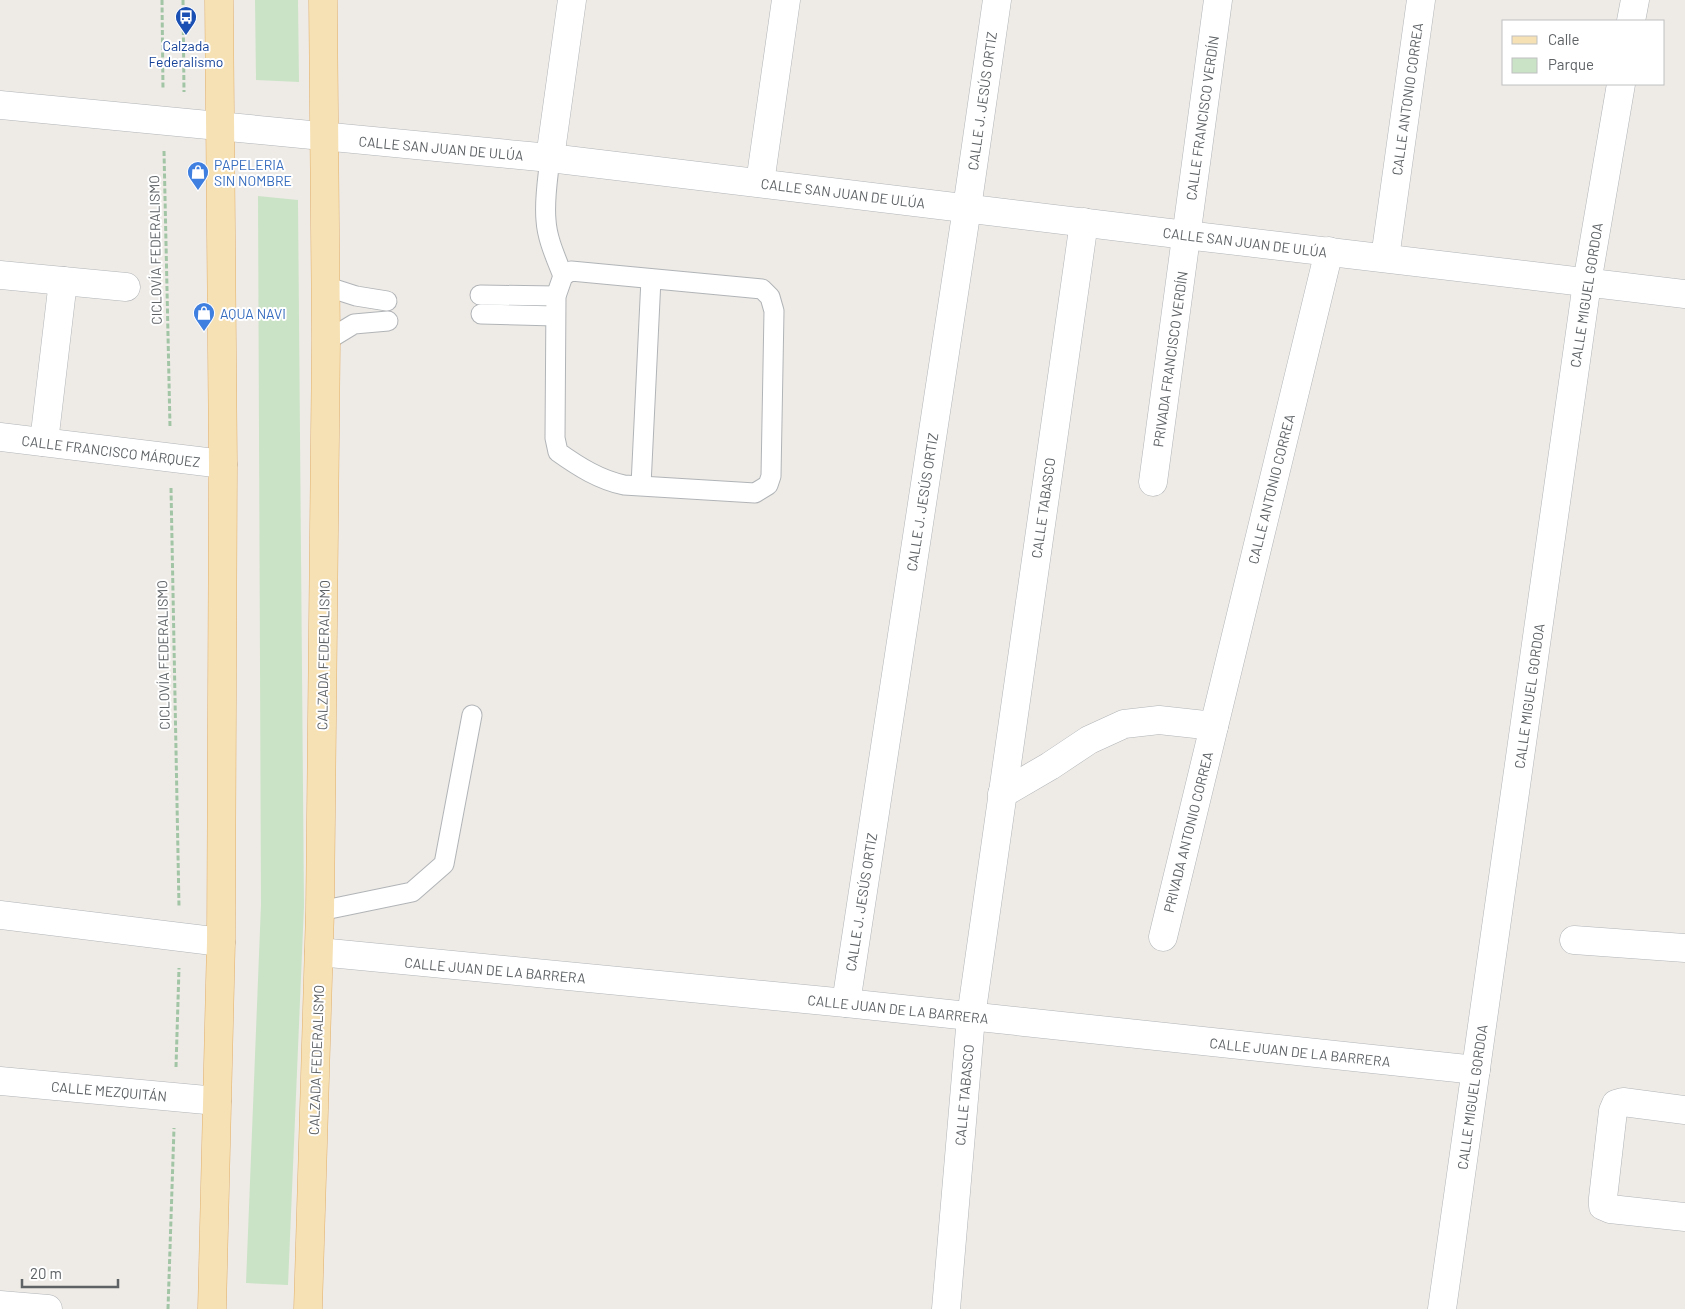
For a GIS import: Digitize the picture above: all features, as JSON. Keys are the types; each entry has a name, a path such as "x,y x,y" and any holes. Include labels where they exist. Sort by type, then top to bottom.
{"main road":[{"path":"212,1309 221,942 223,464 219,0"},
{"name":"CALZADA FEDERALISMO","path":"308,1309 320,910 326,342 323,0"}],"street":[{"path":"550,158 572,0"},
{"path":"760,183 786,0"},
{"name":"CALLE J. JESÚS ORTIZ","path":"846,1003 997,0"},
{"name":"CALLE FRANCISCO VERDÍN","path":"1186,235 1218,0"},
{"name":"CALLE ANTONIO CORREA","path":"1385,258 1421,0"},
{"path":"1631,20 1635,0"},
{"name":"CALLE MIGUEL GORDOA","path":"1442,1309 1587,283 1620,85"},
{"name":"CALLE SAN JUAN DE ULÚA","path":"0,105 550,158 1685,294"},
{"name":"CALLE TABASCO","path":"946,1309 971,1017 1084,222"},
{"name":"PRIVADA FRANCISCO VERDÍN","path":"1153,482 1186,235"},
{"name":"CALLE ANTONIO CORREA","path":"1214,726 1329,251"},
{"path":"0,275 126,287"},
{"path":"44,442 62,281"},
{"name":"CALLE FRANCISCO MÁRQUEZ","path":"0,437 223,464"},
{"path":"1002,794 1050,766 1089,740 1124,724 1159,720 1214,726"},
{"name":"PRIVADA ANTONIO CORREA","path":"1163,937 1214,726"},
{"path":"0,915 221,942"},
{"path":"1574,940 1685,948"},
{"name":"CALLE JUAN DE LA BARRERA","path":"319,952 846,1003 1476,1070"},
{"name":"CALLE MEZQUITÁN","path":"0,1081 217,1101"},
{"path":"1685,1110 1623,1102 1616,1104 1613,1111 1603,1198 1603,1206 1610,1209 1685,1216"},
{"path":"0,1305 48,1309"}],"lane":[{"path":"550,158 546,220 550,241 563,276"},
{"path":"571,271 651,279 762,290 770,298 774,311 772,476 768,485 755,493 624,485 608,482 558,452 555,438 555,316 556,296 563,276 571,271"},
{"path":"641,485 651,279"},
{"path":"325,286 356,296 387,301"},
{"path":"555,316 480,304 556,296"},
{"path":"326,342 354,324 388,321"},
{"path":"320,910 412,892 444,864 472,716"}],"path":[{"name":"CICLOVÍA FEDERALISMO","path":"162,0 174,123 170,458 180,936 168,1309"},
{"path":"174,123 182,0"}],"green space":[{"path":"255,0 298,0 299,82 256,80"},
{"path":"258,196 298,200 304,906 288,1285 246,1283 261,904"}],"place":[{"name":"Calzada Federalismo","path":"186,36"},
{"name":"PAPELERIA SIN NOMBRE","path":"198,191"},
{"name":"AQUA NAVI","path":"204,332"}]}
